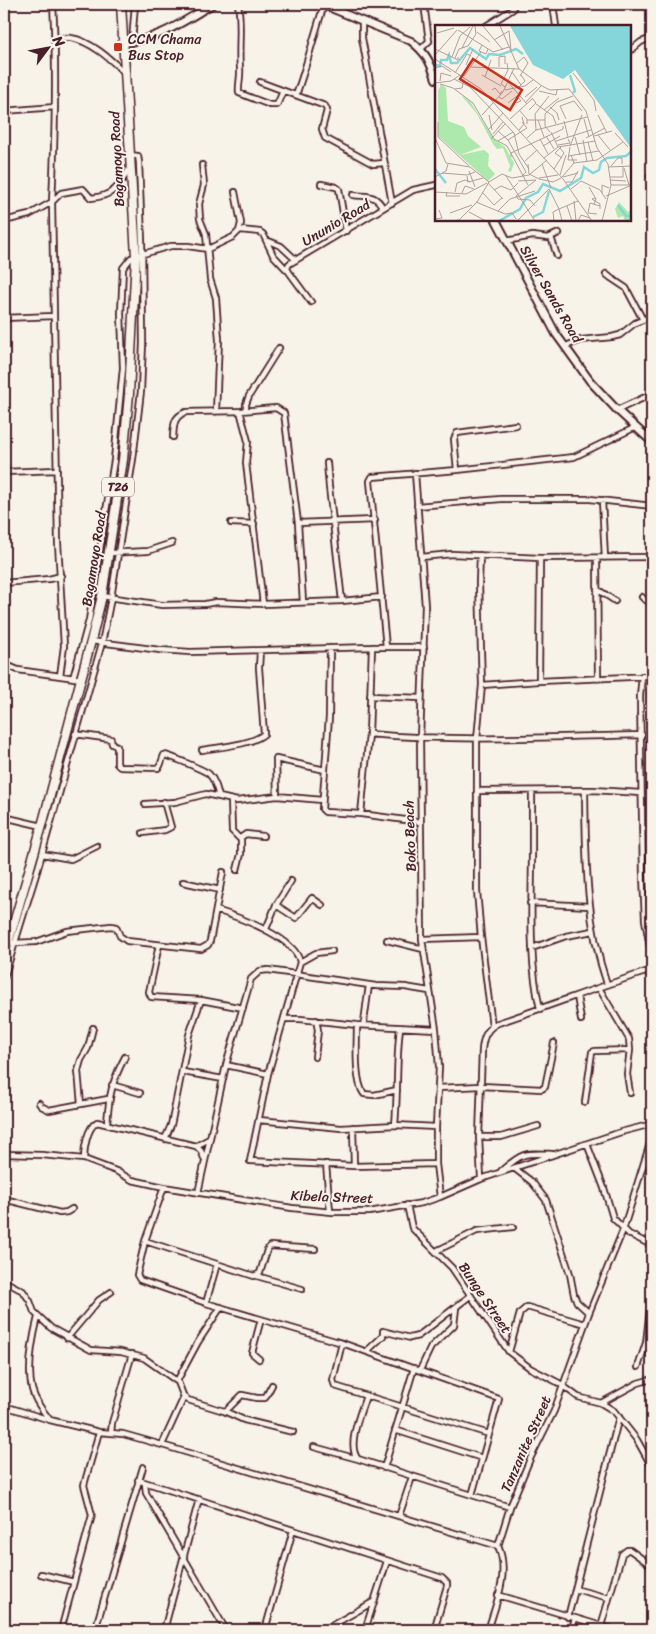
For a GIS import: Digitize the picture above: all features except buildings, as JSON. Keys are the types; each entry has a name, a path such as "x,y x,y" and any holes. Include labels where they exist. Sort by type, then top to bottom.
{"highway":[{"name":"Bagamoyo Road","path":"4,957 82,679 102,596 122,460 125,394 139,255 130,168 126,73 120,4"}],"street":[{"path":"53,4 55,107 52,202 57,470 64,646 60,676"},
{"path":"132,43 135,4"},
{"path":"122,44 158,36 213,4"},
{"path":"238,4 240,15 239,61 241,69 239,92 270,105 277,105 283,91"},
{"path":"296,95 309,61 309,53 322,4 411,41 435,65"},
{"path":"421,50 429,41 424,4"},
{"path":"488,25 513,9 511,4"},
{"path":"554,4 556,25"},
{"path":"362,21 362,38 392,203"},
{"path":"55,39 69,38 86,43 104,54 126,73"},
{"path":"631,50 641,42 652,38"},
{"path":"429,41 435,43"},
{"path":"430,60 435,76"},
{"path":"260,82 323,105 327,108 322,129 325,138 373,164 384,163"},
{"path":"4,110 55,107"},
{"path":"4,978 13,943 42,854 102,643 133,459 141,391 144,343 139,255 138,156 129,154"},
{"path":"202,165 204,185 199,204 200,219 206,234 210,279 216,298 219,340 216,412"},
{"path":"4,222 29,215 52,202 61,193 83,189 90,198 108,194 114,191 130,168"},
{"path":"321,184 336,186 338,189 346,231"},
{"name":"Ununio Road","path":"289,272 288,267 296,260 413,190 435,185"},
{"path":"73,678 89,620 125,394 121,313 123,268 131,258 139,255 172,246 208,249 233,237 240,230 241,223 235,192"},
{"path":"353,195 376,199 383,208"},
{"name":"Silver Sands Road","path":"496,221 556,334 590,381 617,410 652,442"},
{"path":"240,230 260,232 265,236 273,255 289,272 311,302"},
{"path":"506,240 533,236 551,237 559,233"},
{"path":"551,237 557,256"},
{"path":"266,240 281,246 296,260"},
{"path":"606,274 626,288 643,320"},
{"path":"4,318 54,316"},
{"path":"566,346 581,340 620,335 635,323 652,316"},
{"path":"246,410 248,398 279,348"},
{"path":"617,410 652,394"},
{"path":"173,437 174,421 186,412 276,408 284,413 298,523 303,602"},
{"path":"240,411 248,441 246,463 263,604"},
{"path":"457,470 454,440 457,433 516,425"},
{"path":"386,647 370,481 372,477 574,457 636,426"},
{"path":"328,463 342,601"},
{"path":"4,472 57,470"},
{"name":"Boko Beach","path":"415,473 426,606 420,738 422,939 436,1029 439,1067 436,1164 440,1197"},
{"path":"418,506 502,499 590,498 652,506"},
{"path":"602,500 605,558"},
{"path":"298,523 375,520"},
{"path":"230,523 254,524"},
{"path":"108,553 148,551 172,543"},
{"path":"421,557 452,554 540,558 652,557"},
{"path":"480,556 482,685 478,739 477,890 492,1026"},
{"path":"539,681 540,558"},
{"path":"597,558 598,679"},
{"path":"4,583 49,579 61,576"},
{"path":"597,589 615,601"},
{"path":"102,596 157,605 216,602 263,604 342,601 382,597"},
{"path":"642,597 652,601"},
{"path":"91,641 190,652 424,647"},
{"path":"361,814 369,734 372,647"},
{"path":"330,648 329,717 322,800 323,811 420,822"},
{"path":"202,750 238,744 264,734 261,710 260,651"},
{"path":"4,664 18,670 82,679"},
{"path":"642,676 640,696 642,736 641,793 645,920 652,958"},
{"path":"482,685 652,676"},
{"path":"370,696 421,698"},
{"path":"75,734 111,739 112,744 118,746 117,764 120,767 158,768 164,755 179,759 209,774 214,780 220,797"},
{"path":"369,734 420,738 478,739 642,736"},
{"path":"277,796 276,760 325,770"},
{"path":"477,791 585,790 641,793"},
{"path":"585,790 589,906 598,959 607,984"},
{"path":"532,791 530,903 535,987 540,1009"},
{"path":"145,804 175,802 206,794 231,800 277,796 322,800"},
{"path":"231,800 232,831 240,838 241,854 237,870"},
{"path":"143,833 165,830 171,827 164,802"},
{"path":"4,817 42,826"},
{"path":"642,829 652,828"},
{"path":"240,838 246,834 263,836"},
{"path":"42,854 70,860 98,846"},
{"path":"13,943 36,942 67,931 111,926 116,928 120,936 127,941 205,948 210,942 223,872"},
{"path":"266,929 276,905 292,881"},
{"path":"183,882 220,890"},
{"path":"276,905 296,918 312,898 322,905"},
{"path":"530,903 589,906"},
{"path":"216,910 266,929 286,944 299,958 300,962 298,975 268,1074 250,1160 354,1166 436,1164"},
{"path":"532,948 566,936 593,930"},
{"path":"422,939 481,937"},
{"path":"388,940 424,949"},
{"path":"159,945 149,993 150,996 153,998 201,1000 243,1008"},
{"path":"300,962 316,953 332,951"},
{"path":"198,1193 204,1158 211,1138 226,1066 251,979 260,971 268,970 369,985 429,991"},
{"path":"481,1178 479,1137 483,1038 492,1026 607,984 652,970"},
{"path":"369,985 364,1022 360,1025 358,1065 361,1090 364,1094 397,1090"},
{"path":"599,988 626,1032 630,1043 627,1074 630,1093"},
{"path":"577,996 581,1020"},
{"path":"165,1139 171,1125 183,1072 184,1054 201,1000"},
{"path":"284,1019 436,1029"},
{"path":"315,1057 318,1030 316,1020"},
{"path":"80,1104 78,1070 88,1048 92,1028"},
{"path":"395,1125 397,1051 400,1028"},
{"path":"438,1088 481,1086 542,1089 545,1087 554,1043"},
{"path":"585,1102 592,1052 595,1050 630,1050"},
{"path":"107,1123 108,1099 116,1073 125,1057"},
{"path":"226,1066 268,1074"},
{"path":"183,1072 223,1079"},
{"path":"112,1085 140,1093"},
{"path":"38,1103 49,1110 108,1099"},
{"path":"259,1120 323,1127 395,1125 436,1128"},
{"path":"84,1159 84,1148 93,1124 97,1122 196,1146 211,1138"},
{"name":"Kibela Street","path":"4,1154 84,1159 116,1171 132,1180 292,1208 330,1212 369,1212 422,1203 481,1178 652,1124"},
{"path":"479,1137 501,1137 538,1126"},
{"path":"353,1127 354,1166"},
{"path":"563,1386 589,1313 623,1230 652,1137"},
{"path":"587,1144 604,1188 610,1212 623,1230 651,1245 652,1248"},
{"path":"196,1146 204,1158"},
{"path":"498,1173 514,1160 527,1153 555,1154"},
{"path":"326,1164 330,1212"},
{"path":"514,1168 532,1182 546,1200 577,1302 589,1313"},
{"path":"164,1187 145,1241 137,1275 138,1278 206,1303 367,1351 499,1399 472,1495"},
{"path":"4,1199 60,1213 72,1209"},
{"name":"Bunge Street","path":"406,1205 412,1228 452,1268 509,1352 530,1368 563,1386"},
{"path":"436,1251 476,1231 513,1227"},
{"path":"145,1241 302,1289"},
{"path":"257,1276 260,1273 270,1246 315,1249"},
{"path":"206,1303 217,1264"},
{"path":"4,1281 24,1291 38,1317 67,1338 91,1350 132,1354 144,1358 177,1381 184,1397 191,1401 224,1411 244,1420 293,1432"},
{"path":"67,1338 99,1300 111,1292"},
{"path":"638,1367 646,1343 652,1292"},
{"path":"367,1351 383,1336 383,1331 410,1338 418,1336 470,1296"},
{"path":"177,1381 198,1342 221,1307"},
{"path":"509,1352 520,1313 527,1307 585,1324"},
{"path":"420,1370 431,1347 453,1328 456,1320 456,1308"},
{"path":"38,1317 33,1348 32,1388 38,1402 50,1420"},
{"path":"259,1359 253,1355 253,1350 261,1319"},
{"path":"342,1343 337,1360 335,1386 489,1434"},
{"path":"111,1433 112,1422 132,1354"},
{"path":"384,1468 414,1368"},
{"path":"601,1403 638,1383 652,1379"},
{"path":"224,1411 242,1395 265,1398 272,1385"},
{"name":"Tanzanite Street","path":"488,1630 498,1595 503,1563 502,1554 498,1546 510,1507 563,1386 583,1399 601,1403 614,1410 637,1440 652,1467"},
{"path":"361,1460 355,1454 354,1441 366,1396"},
{"path":"162,1445 184,1397"},
{"path":"4,1406 50,1420 162,1445 498,1546"},
{"path":"568,1617 619,1417"},
{"path":"395,1430 482,1458"},
{"path":"61,1630 92,1515 84,1485 99,1432"},
{"path":"314,1447 510,1507"},
{"path":"95,1630 143,1467"},
{"path":"399,1516 412,1477"},
{"path":"138,1480 145,1484 199,1499 442,1578 447,1583 434,1630"},
{"path":"145,1484 146,1493 226,1630"},
{"path":"164,1630 199,1499"},
{"path":"265,1630 293,1530"},
{"path":"601,1626 624,1551 630,1550 652,1566"},
{"path":"364,1630 387,1561"},
{"path":"41,1574 74,1582"},
{"path":"575,1589 609,1598"},
{"path":"498,1595 615,1630"},
{"path":"324,1630 374,1602"},
{"path":"571,1630 575,1619"}],"place":[{"name":"CCM Chama Bus Stop","path":"118,47"}]}
